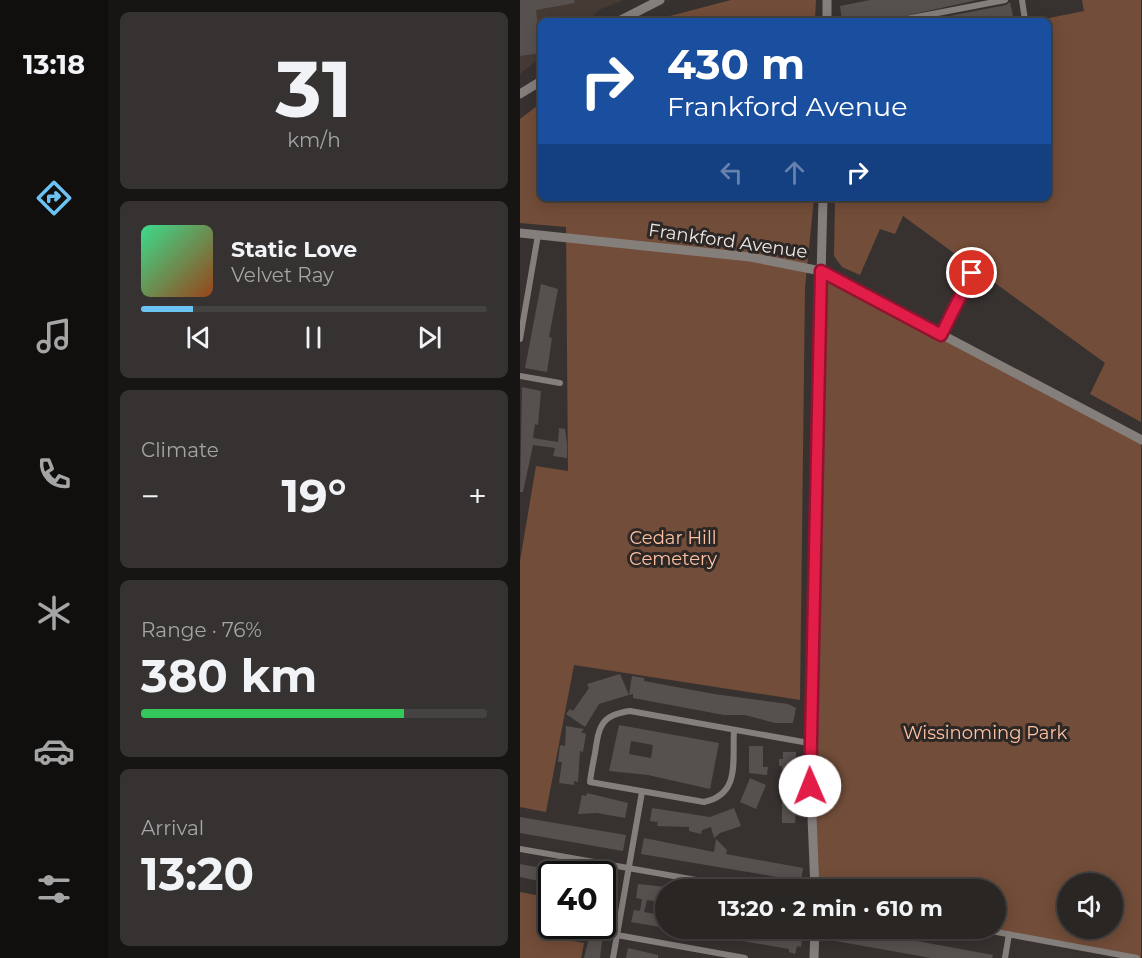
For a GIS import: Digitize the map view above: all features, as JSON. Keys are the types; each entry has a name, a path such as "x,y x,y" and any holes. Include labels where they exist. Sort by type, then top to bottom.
{"street":[{"path":"625,18 660,0"},
{"path":"827,0 827,18"},
{"path":"912,18 1005,0"},
{"path":"1022,0 1025,18"},
{"path":"520,94 538,83"},
{"path":"815,879 809,743 823,201"},
{"name":"Frankford Avenue","path":"520,233 750,257 821,271 1141,440"},
{"path":"520,339 538,235"},
{"path":"941,335 972,273"},
{"path":"520,376 560,383"},
{"path":"734,730 729,789 720,798 700,802 590,782 599,730 611,715 628,711 809,743"},
{"path":"613,958 642,792"},
{"path":"520,849 691,879"},
{"path":"1006,933 1137,958"},
{"path":"1005,958 1009,934"},
{"path":"617,935 745,958"},
{"path":"814,958 815,939"}],"shaded area":[{"path":"520,0 623,0 601,9 590,18 538,18 538,59 520,74"}],"green space":[{"path":"731,0 816,0 815,18 666,18"},
{"path":"1082,0 1141,0 1141,422 1090,394 1105,363 903,216 895,234 880,229 860,275 842,267 834,256 835,201 1051,201 1051,18 1049,18 1084,11"},
{"name":"Cedar Hill Cemetery","path":"538,105 538,201 814,201 805,288 800,700 574,665 546,812 520,807 520,561 536,466 568,471 566,227 520,223 520,119"},
{"name":"Wissinoming Park","path":"821,271 1141,440 1141,958 1006,934 1006,879 815,879 811,681 820,600"},
{"path":"520,892 538,895 538,939 573,939 573,941 584,943 581,958 520,958"}],"building":[{"path":"520,0 574,0 575,3 536,10 538,53 520,56"},
{"path":"870,0 977,0 896,18 891,18 891,16 842,18 840,6"},
{"path":"1010,2 1013,18 939,18 1006,5"},
{"path":"541,284 558,289 549,337 552,338 547,372 525,368"},
{"path":"522,387 541,391 538,425 535,424 533,438 558,442 559,428 565,429 567,458 553,456 555,448 533,445 523,492 520,492"},
{"path":"620,674 629,695 599,704 585,727 566,714 570,709 573,711 589,688 587,684"},
{"path":"632,676 644,678 644,681 714,694 788,704 796,708 793,723 775,723 745,715 724,715 633,698 633,694 629,695"},
{"path":"619,725 719,743 710,789 648,775 609,771","holes":["631,741 653,745 651,758 629,754"]},
{"path":"566,726 584,729 581,732 586,734 583,752 580,751 578,782 574,781 574,785 559,783 562,762 558,762 560,745 565,746"},
{"path":"749,746 763,746 763,767 768,767 767,775 749,773"},
{"path":"783,752 796,752 796,772 798,774 795,823 782,823 782,766 779,766 779,759 783,759"},
{"path":"750,778 766,785 756,809 740,802"},
{"path":"587,793 628,803 625,818 597,813 578,814 582,795 586,796"},
{"path":"652,808 710,817 734,808 741,826 720,833 714,838 711,827 702,830 701,834 689,831 689,827 657,826 658,822 650,821"},
{"path":"520,817 626,835 623,851 520,833"},
{"path":"644,838 714,852 716,839 727,850 726,854 803,868 801,879 789,879 641,854"},
{"path":"520,864 538,867 538,881 520,877"},
{"path":"638,884 655,886 655,901 647,900 644,912 655,914 655,926 631,922 634,910 640,911 642,899 636,898"},
{"path":"589,939 602,939 600,958 584,958"},
{"path":"731,939 802,939 801,947 797,946 795,954 789,952 789,949"},
{"path":"906,939 993,955 992,958 931,958 830,940"},
{"path":"628,948 658,955 658,958 626,958"}],"route":[{"path":"810,786 809,743 821,271 941,335 972,273"}]}
